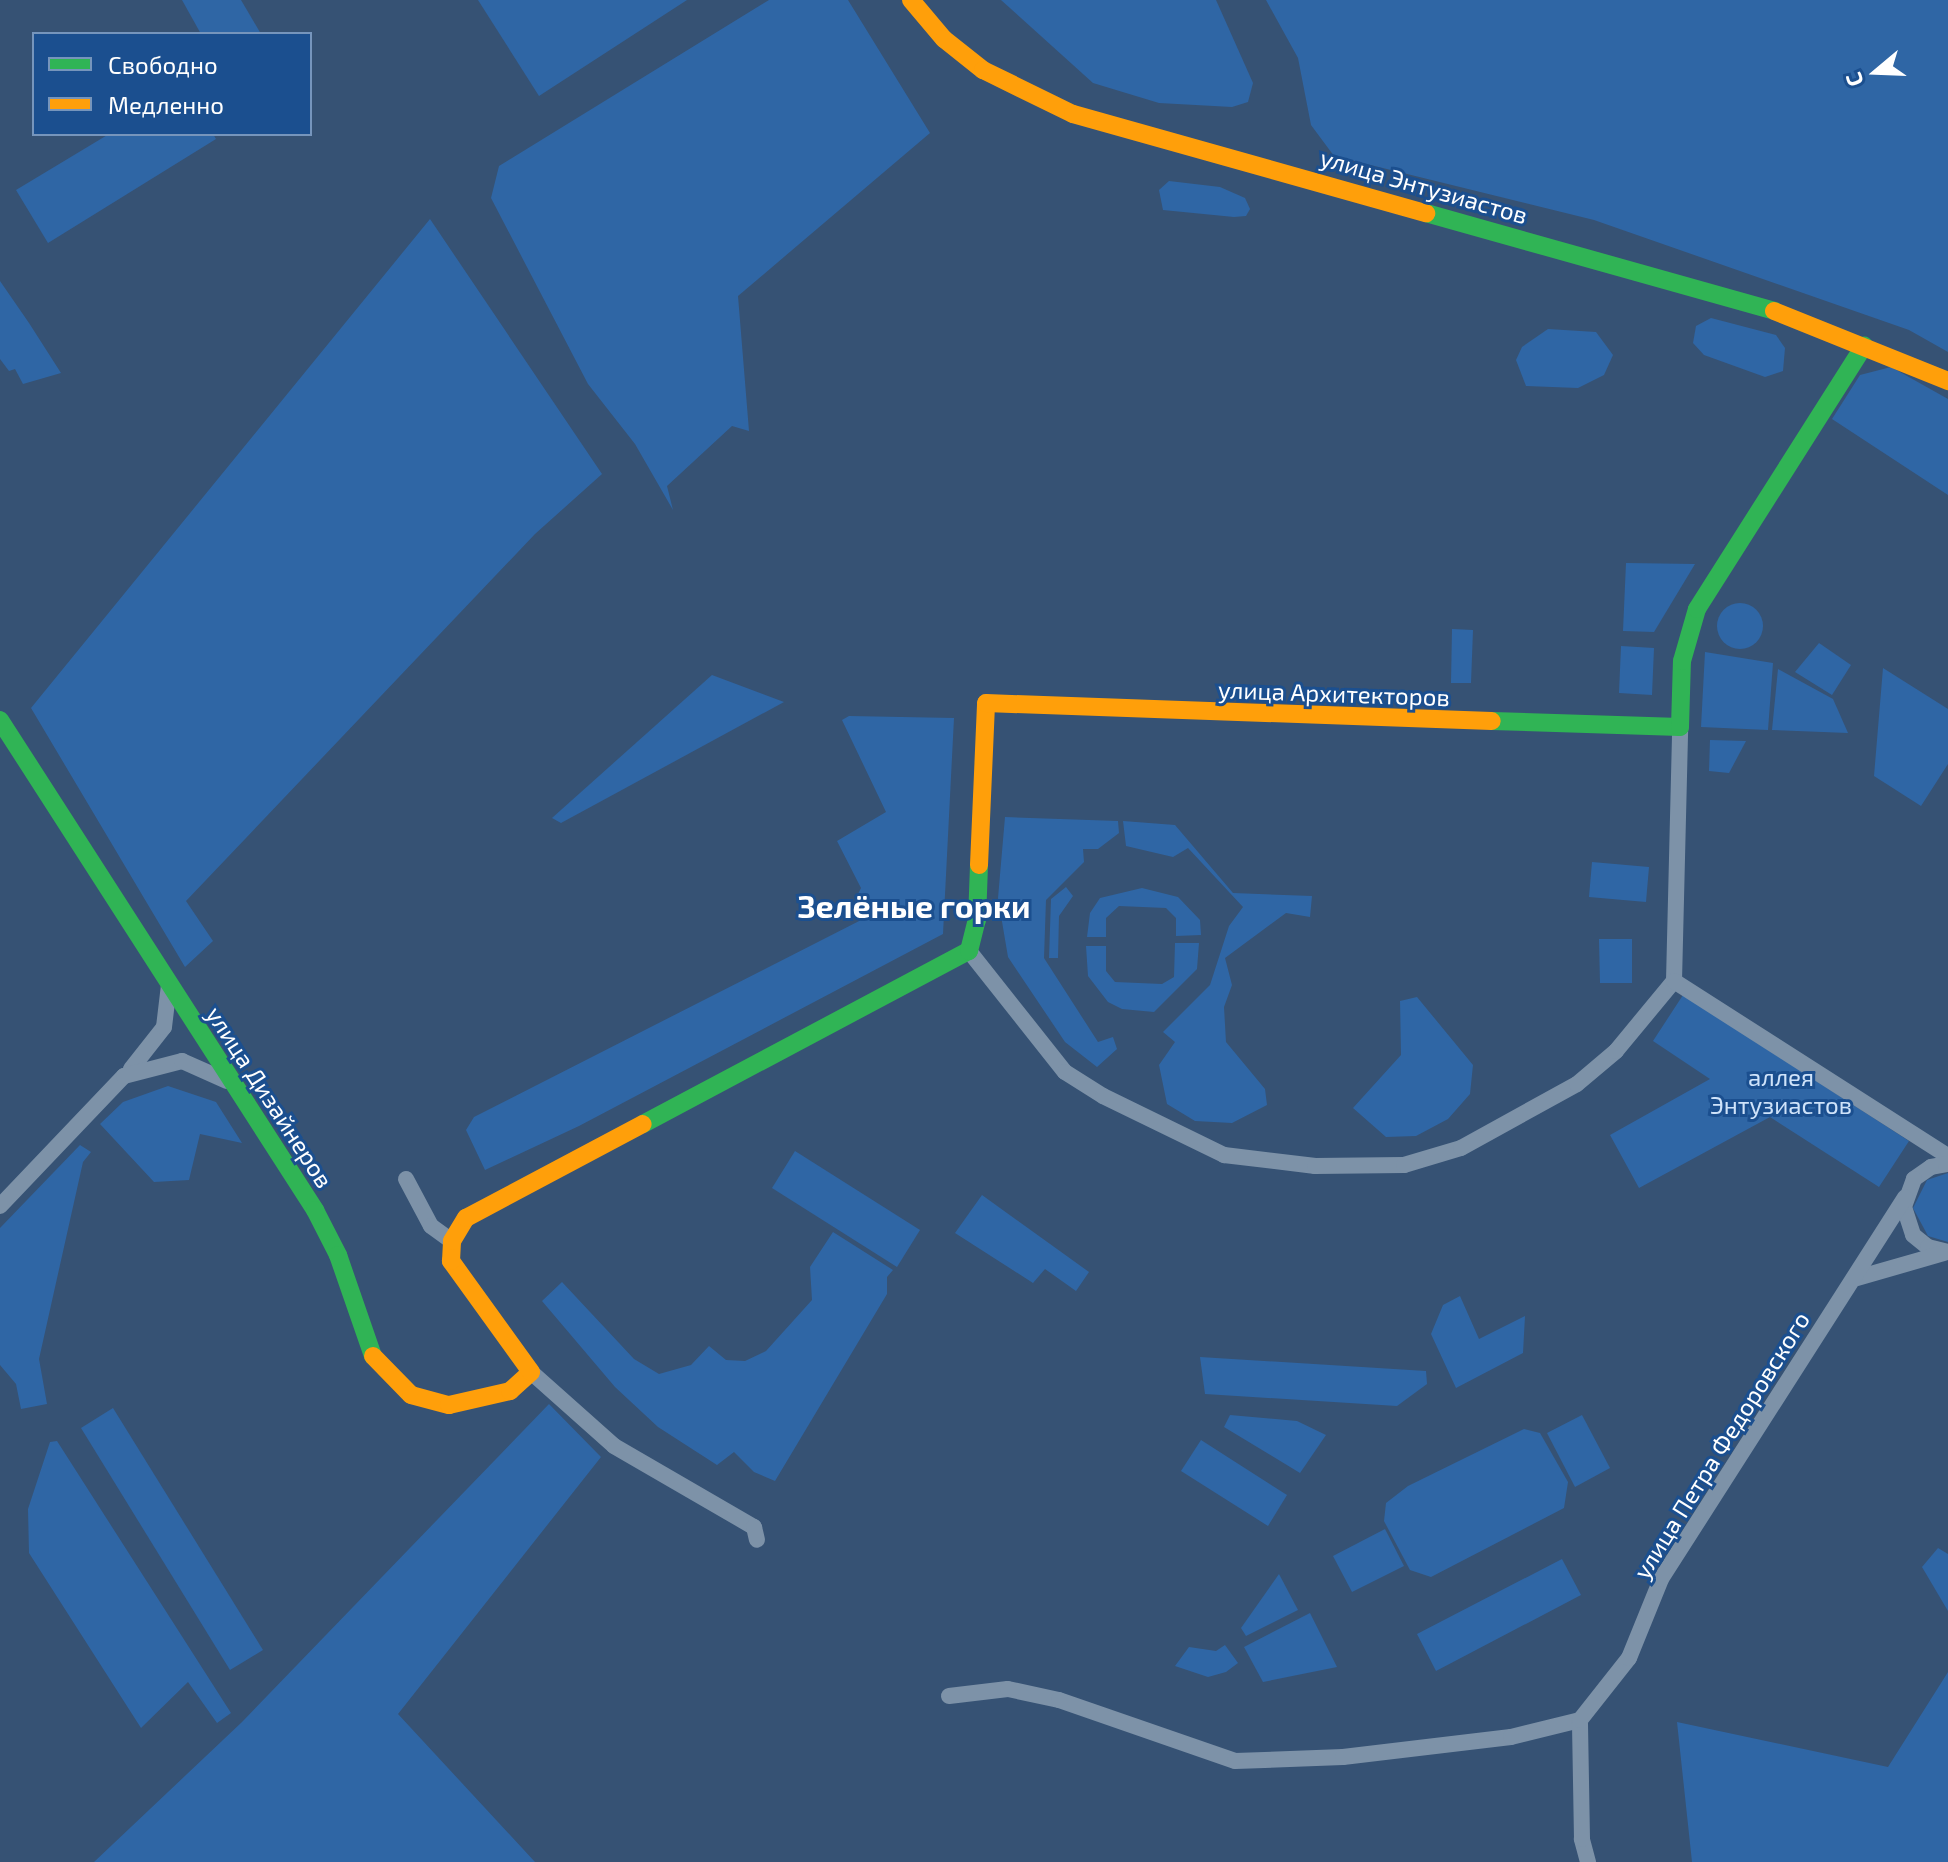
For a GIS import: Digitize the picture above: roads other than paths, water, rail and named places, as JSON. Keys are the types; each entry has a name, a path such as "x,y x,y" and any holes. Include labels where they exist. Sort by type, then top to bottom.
{"street":[{"name":"улица Энтузиастов","path":"911,0 944,39 983,70 1073,114 1763,307 1948,381"},
{"path":"757,1540 754,1527 614,1446 531,1372 451,1261 452,1241 466,1218 969,951 1049,1055 1103,1096 1224,1155 1315,1166 1404,1165 1461,1148 1535,1112 1616,1051 1674,981 1682,661 1697,609 1864,346"},
{"name":"улица Архитекторов","path":"969,951 977,920 986,703 1680,727"},
{"name":"улица Дизайнеров","path":"0,720 227,1081 330,1237 371,1354 389,1379 411,1395 449,1405 510,1391 531,1372"},
{"path":"1674,981 1945,1156"},
{"path":"0,1206 124,1076 164,1027 169,985"},
{"path":"124,1076 182,1061 227,1081"},
{"name":"улица Петра Федоровского","path":"1580,1720 1629,1658 1661,1579 1857,1278 1905,1197 1922,1172 1945,1156"},
{"path":"406,1179 431,1226 452,1241"},
{"path":"1905,1197 1905,1217 1913,1235 1928,1247 1948,1252"},
{"path":"1857,1278 1948,1252"},
{"path":"949,1696 1008,1689 1059,1700 1235,1761 1343,1757 1511,1737 1580,1720 1582,1839 1588,1862"}],"district":[{"name":"Зелёные горки","path":"914,905"}],"park label":[{"name":"аллея Энтузиастов","path":"1781,1091"}]}
